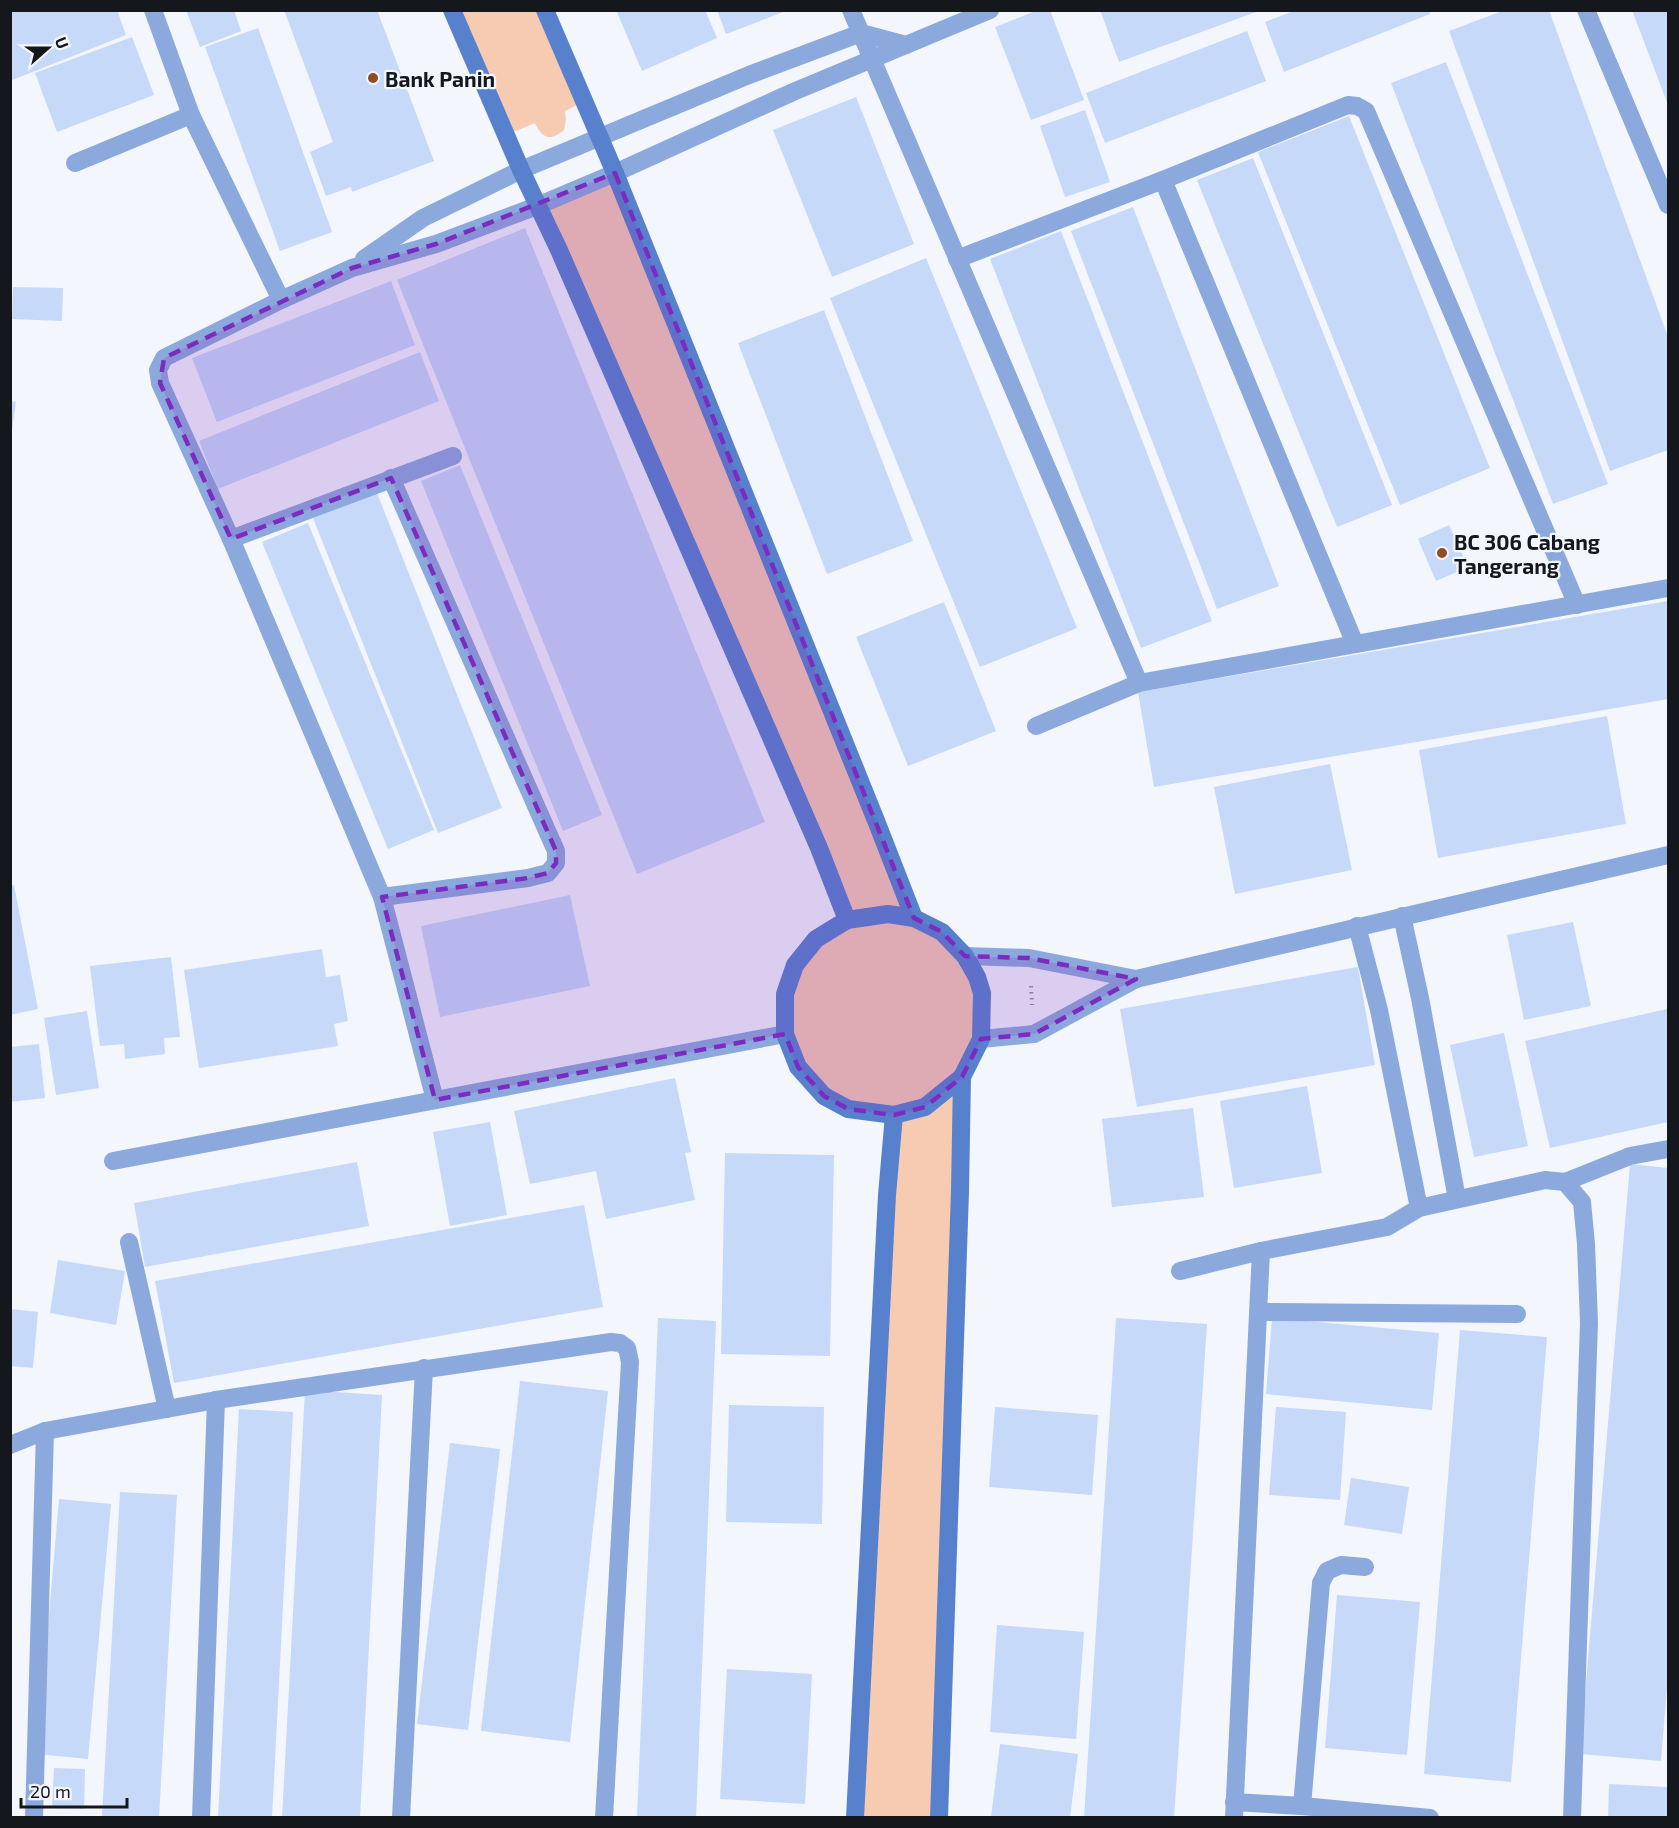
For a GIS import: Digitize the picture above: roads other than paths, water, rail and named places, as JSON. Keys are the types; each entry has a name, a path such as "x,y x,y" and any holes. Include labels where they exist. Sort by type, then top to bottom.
{"street":[{"path":"153,10 191,116 281,300"},
{"path":"452,10 520,170 559,250 814,837 847,920"},
{"path":"545,10 615,173 914,918"},
{"path":"851,10 1139,683"},
{"path":"435,1100 382,897 231,539 160,383 158,370 164,358 352,268 436,244 537,206 872,58 990,10"},
{"path":"1586,10 1668,205"},
{"path":"352,268 423,218 520,170 749,75 861,33 906,45"},
{"path":"957,260 1348,105 1357,106 1366,111 1577,605"},
{"path":"75,163 191,116"},
{"path":"1163,180 1355,644"},
{"path":"231,539 453,456"},
{"path":"382,897 528,878 548,873 556,863 556,851 391,478"},
{"path":"1036,726 1139,683 1668,588"},
{"path":"981,1039 1034,1034 1136,979 1668,855"},
{"path":"939,1818 963,1077 981,1039 982,993 977,977 965,956 942,932 914,918 888,914 847,920 816,939 795,965 785,994 785,1034 798,1067 824,1096 848,1109 894,1115 925,1107 963,1077"},
{"path":"1401,916 1420,998 1457,1199"},
{"path":"1358,927 1379,1010 1419,1208"},
{"path":"965,956 1029,958 1136,979"},
{"path":"113,1161 785,1034"},
{"path":"855,1818 887,1195 894,1115"},
{"path":"1180,1271 1262,1251 1388,1227 1419,1208 1545,1180 1565,1182 1630,1156 1668,1149"},
{"path":"1565,1182 1582,1202 1589,1323 1572,1818"},
{"path":"129,1242 167,1409"},
{"path":"1262,1251 1234,1810 1302,1806 1430,1818"},
{"path":"1259,1312 1516,1314"},
{"path":"10,1445 45,1431 216,1400 424,1368 611,1342 620,1343 627,1348 630,1362 604,1818"},
{"path":"400,1818 424,1368"},
{"path":"201,1818 216,1400"},
{"path":"34,1818 45,1431"},
{"path":"1302,1806 1321,1583 1326,1571 1341,1565 1365,1567"}],"place":[{"name":"Bank Panin","path":"373,78"},
{"name":"BC 306 Cabang Tangerang","path":"1442,553"}]}
